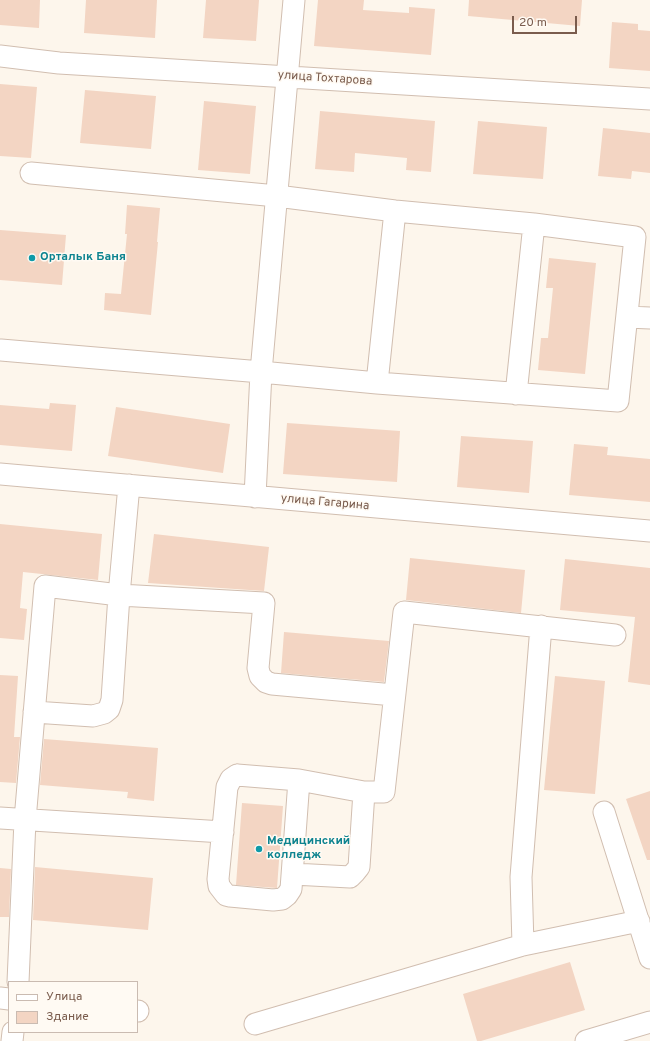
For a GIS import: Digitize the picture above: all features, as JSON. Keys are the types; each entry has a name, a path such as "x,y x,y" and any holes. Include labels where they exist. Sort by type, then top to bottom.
{"street":[{"path":"255,497 261,372 294,0"},
{"name":"улица Тохтарова","path":"0,56 59,63 650,99"},
{"path":"1,350 261,372 377,384 618,402 635,237 534,224 394,211 277,196 31,173"},
{"path":"377,384 394,211"},
{"path":"516,394 534,224"},
{"path":"627,317 650,318"},
{"name":"улица Гагарина","path":"0,474 650,531"},
{"path":"34,712 93,716 104,713 109,709 112,700 119,594 129,485"},
{"path":"18,981 25,820 45,586 119,594 264,603 258,668 260,676 266,682 272,684 394,695"},
{"path":"299,780 291,889 282,899 226,895 219,886 218,878 227,787 231,779 237,775 299,780 364,792 384,792 404,612 615,635"},
{"path":"523,946 521,877 541,626"},
{"path":"292,874 350,877 355,872 359,867 364,792"},
{"path":"604,812 644,926 650,958"},
{"path":"0,818 223,832"},
{"path":"255,1024 523,946 644,926"},
{"path":"586,1041 650,1022"}],"building":[{"path":"0,0 40,0 39,28 0,25"},
{"path":"86,0 157,0 155,38 84,33"},
{"path":"206,0 259,0 256,41 203,38"},
{"path":"318,0 364,0 363,10 409,13 409,7 435,9 431,55 314,46"},
{"path":"469,0 582,0 580,26 468,16"},
{"path":"612,22 638,24 638,30 650,31 650,71 609,68"},
{"path":"0,84 37,87 31,158 0,156"},
{"path":"85,90 156,96 151,149 80,143"},
{"path":"204,101 256,106 250,174 198,170"},
{"path":"320,111 435,121 431,172 406,170 407,158 355,153 354,172 315,169"},
{"path":"478,121 547,127 543,179 473,174"},
{"path":"603,128 650,133 650,173 632,171 631,179 598,176"},
{"path":"127,205 160,208 151,315 104,310 105,293 121,294 127,234 125,234"},
{"name":"Орталык Баня","path":"0,230 66,235 62,285 0,280"},
{"path":"549,258 596,263 585,374 538,370 541,338 548,338 553,288 546,288"},
{"path":"50,403 76,405 72,451 0,445 0,405 49,409"},
{"path":"116,407 230,424 223,473 108,456"},
{"path":"287,423 400,431 397,482 283,474"},
{"path":"461,436 533,441 529,493 457,487"},
{"path":"574,444 608,447 607,455 650,459 650,502 569,495"},
{"path":"0,524 102,534 98,580 23,572 20,608 27,609 24,640 0,638"},
{"path":"154,534 269,547 264,591 148,583"},
{"path":"410,558 525,570 521,613 406,600"},
{"path":"565,559 650,568 650,685 628,682 635,617 560,610"},
{"path":"284,632 389,641 384,682 281,673"},
{"path":"0,675 18,676 14,737 20,737 16,783 0,782"},
{"path":"555,676 605,681 595,794 544,790"},
{"path":"44,739 158,748 154,801 127,798 128,792 40,785"},
{"path":"650,791 650,860 647,860 626,799"},
{"name":"Медицинский колледж","path":"242,803 283,806 277,888 236,885"},
{"path":"35,867 153,878 148,930 33,920"},
{"path":"0,868 11,869 9,917 0,917"},
{"path":"570,962 585,1010 477,1041 463,994"}],"place":[{"name":"Орталык Баня","path":"32,258"},
{"name":"Медицинский колледж","path":"259,849"}]}
